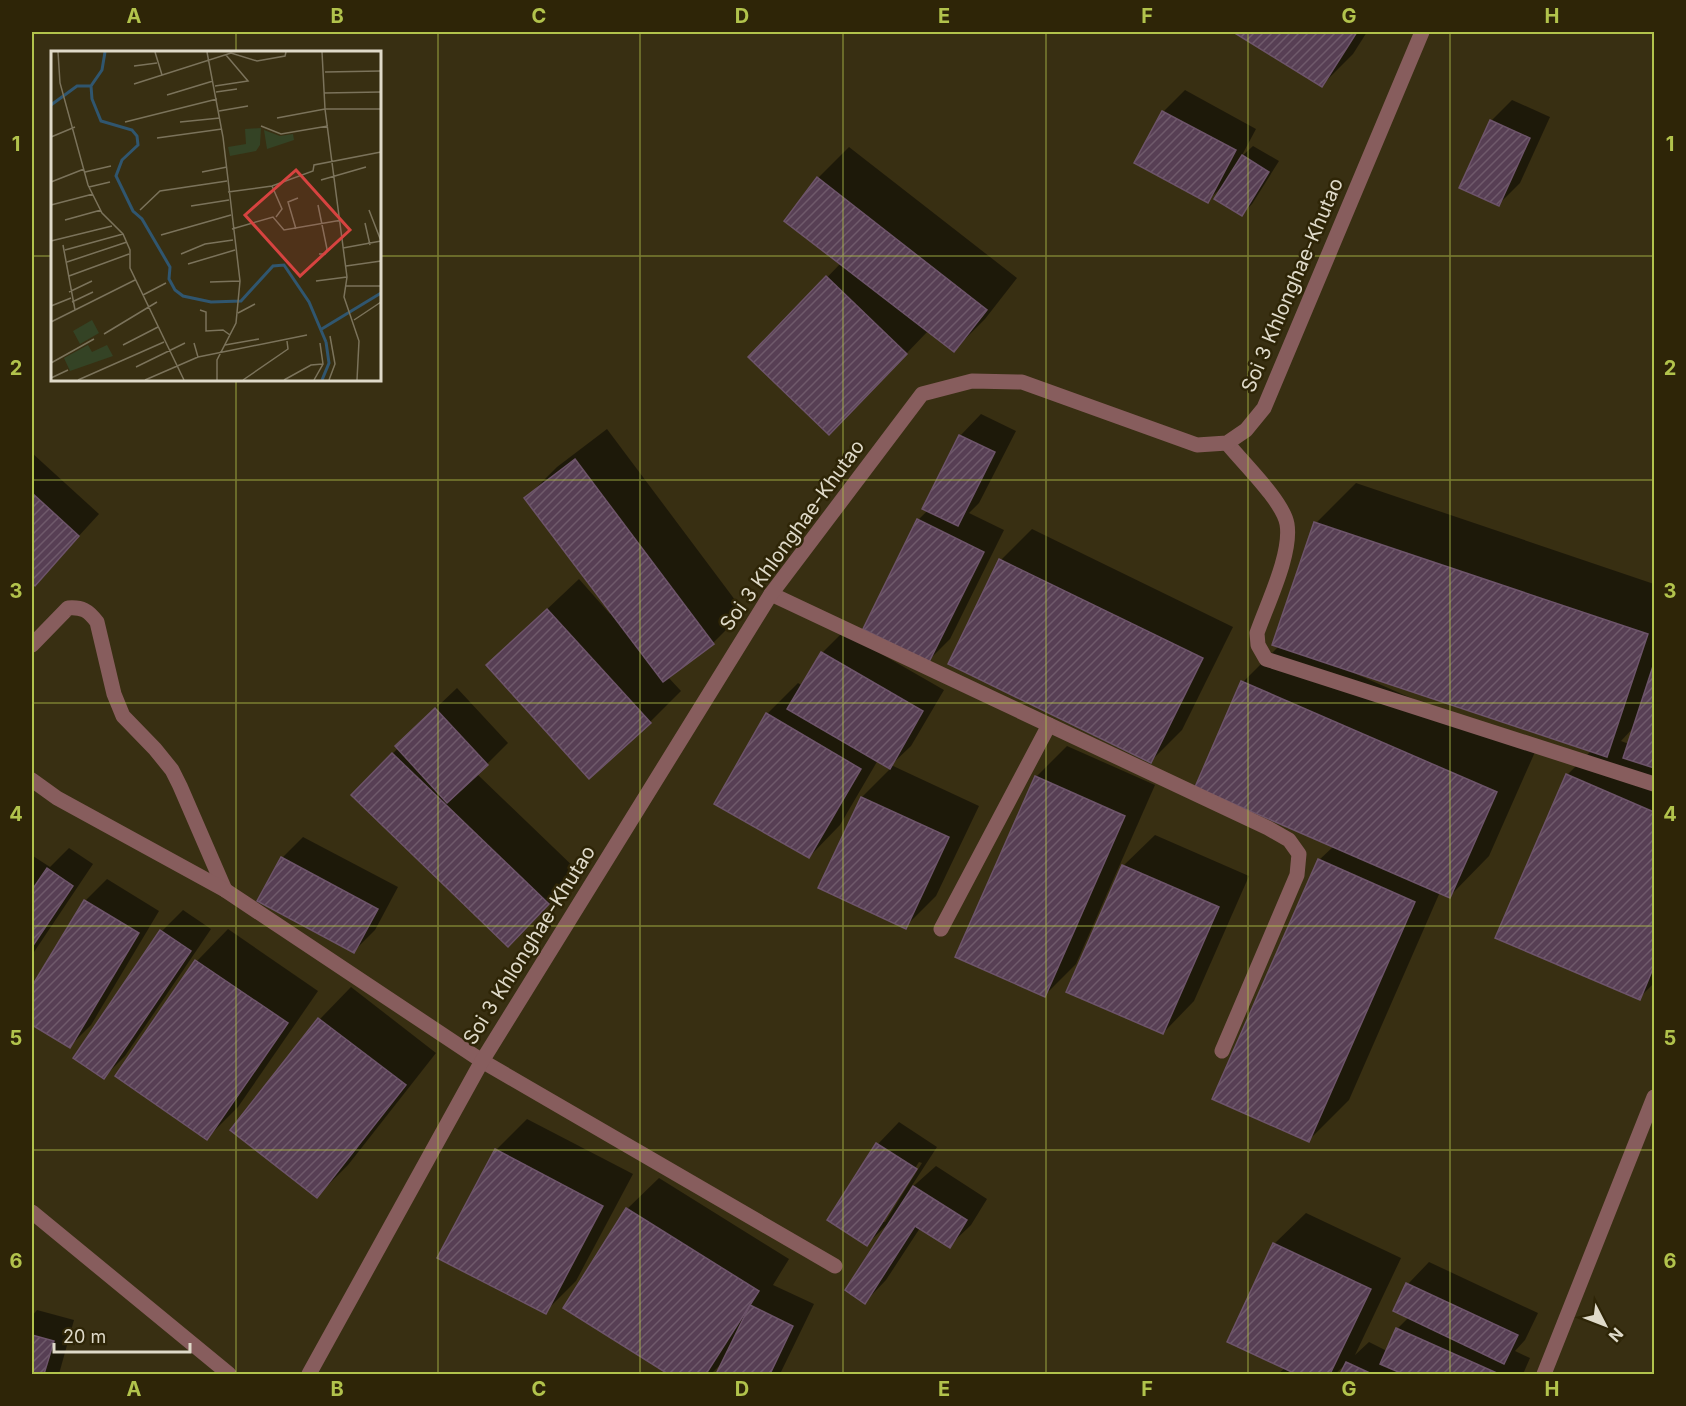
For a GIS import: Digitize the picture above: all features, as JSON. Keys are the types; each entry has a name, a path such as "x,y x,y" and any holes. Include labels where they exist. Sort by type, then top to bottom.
{"street":[{"name":"Soi 3 Khlonghae-Khutao","path":"309,1374 482,1061 771,594 922,394 972,381 1022,382 1197,445 1227,443 1246,430 1264,408 1422,32"},
{"path":"1227,443 1278,503 1287,523 1287,549 1257,633 1258,645 1266,659 1654,784"},
{"path":"771,594 1268,828 1289,840 1299,854 1297,875 1222,1051"},
{"path":"32,645 68,608 80,607 89,612 97,622 114,694 123,716 172,770 225,890"},
{"path":"941,929 1049,725"},
{"path":"32,780 57,798 225,890 482,1061 835,1266"},
{"path":"1544,1374 1654,1097"},
{"path":"32,1212 229,1374"}],"building":[{"path":"1233,32 1357,32 1322,87"},
{"path":"1162,111 1236,150 1208,203 1134,163"},
{"path":"1490,120 1530,138 1499,206 1459,188"},
{"path":"1242,155 1269,172 1242,216 1214,199"},
{"path":"817,177 987,310 954,352 784,221"},
{"path":"826,276 907,354 829,435 748,357"},
{"path":"959,435 995,452 958,526 922,509"},
{"path":"575,459 714,644 663,682 524,498"},
{"path":"32,493 79,536 35,586 32,583"},
{"path":"917,519 984,552 929,662 863,629"},
{"path":"1314,522 1648,634 1607,757 1272,645"},
{"path":"999,559 1203,658 1151,763 948,664"},
{"path":"547,609 651,723 589,779 486,665"},
{"path":"821,652 923,711 890,769 787,709"},
{"path":"1654,663 1654,768 1623,758"},
{"path":"1241,681 1497,792 1450,898 1195,787"},
{"path":"435,708 488,765 447,803 395,746"},
{"path":"766,713 861,769 809,858 714,804"},
{"path":"392,753 549,904 508,947 351,795"},
{"path":"1566,774 1654,812 1654,966 1640,1000 1495,938"},
{"path":"1035,776 1125,816 1045,997 955,957"},
{"path":"861,797 949,837 906,929 818,888"},
{"path":"281,857 378,909 354,953 257,901"},
{"path":"1318,859 1415,902 1309,1142 1212,1099"},
{"path":"1122,865 1219,907 1163,1034 1066,992"},
{"path":"47,868 73,886 32,947 32,890"},
{"path":"84,900 139,933 70,1048 32,1025 32,986"},
{"path":"160,930 191,951 104,1079 73,1058"},
{"path":"195,960 288,1023 207,1140 115,1076"},
{"path":"318,1018 406,1085 317,1198 230,1130"},
{"path":"876,1143 917,1169 867,1246 827,1220"},
{"path":"495,1149 603,1206 546,1314 437,1258"},
{"path":"913,1186 967,1220 950,1248 915,1226 865,1304 845,1290"},
{"path":"626,1208 759,1291 706,1374 668,1374 563,1308"},
{"path":"1273,1243 1371,1289 1330,1374 1296,1374 1227,1342"},
{"path":"1406,1283 1518,1335 1504,1364 1393,1311"},
{"path":"750,1305 793,1326 770,1374 716,1374"},
{"path":"1396,1328 1499,1374 1403,1374 1380,1364"},
{"path":"32,1335 54,1341 44,1374 32,1374"},
{"path":"1346,1362 1372,1374 1340,1374"}]}
